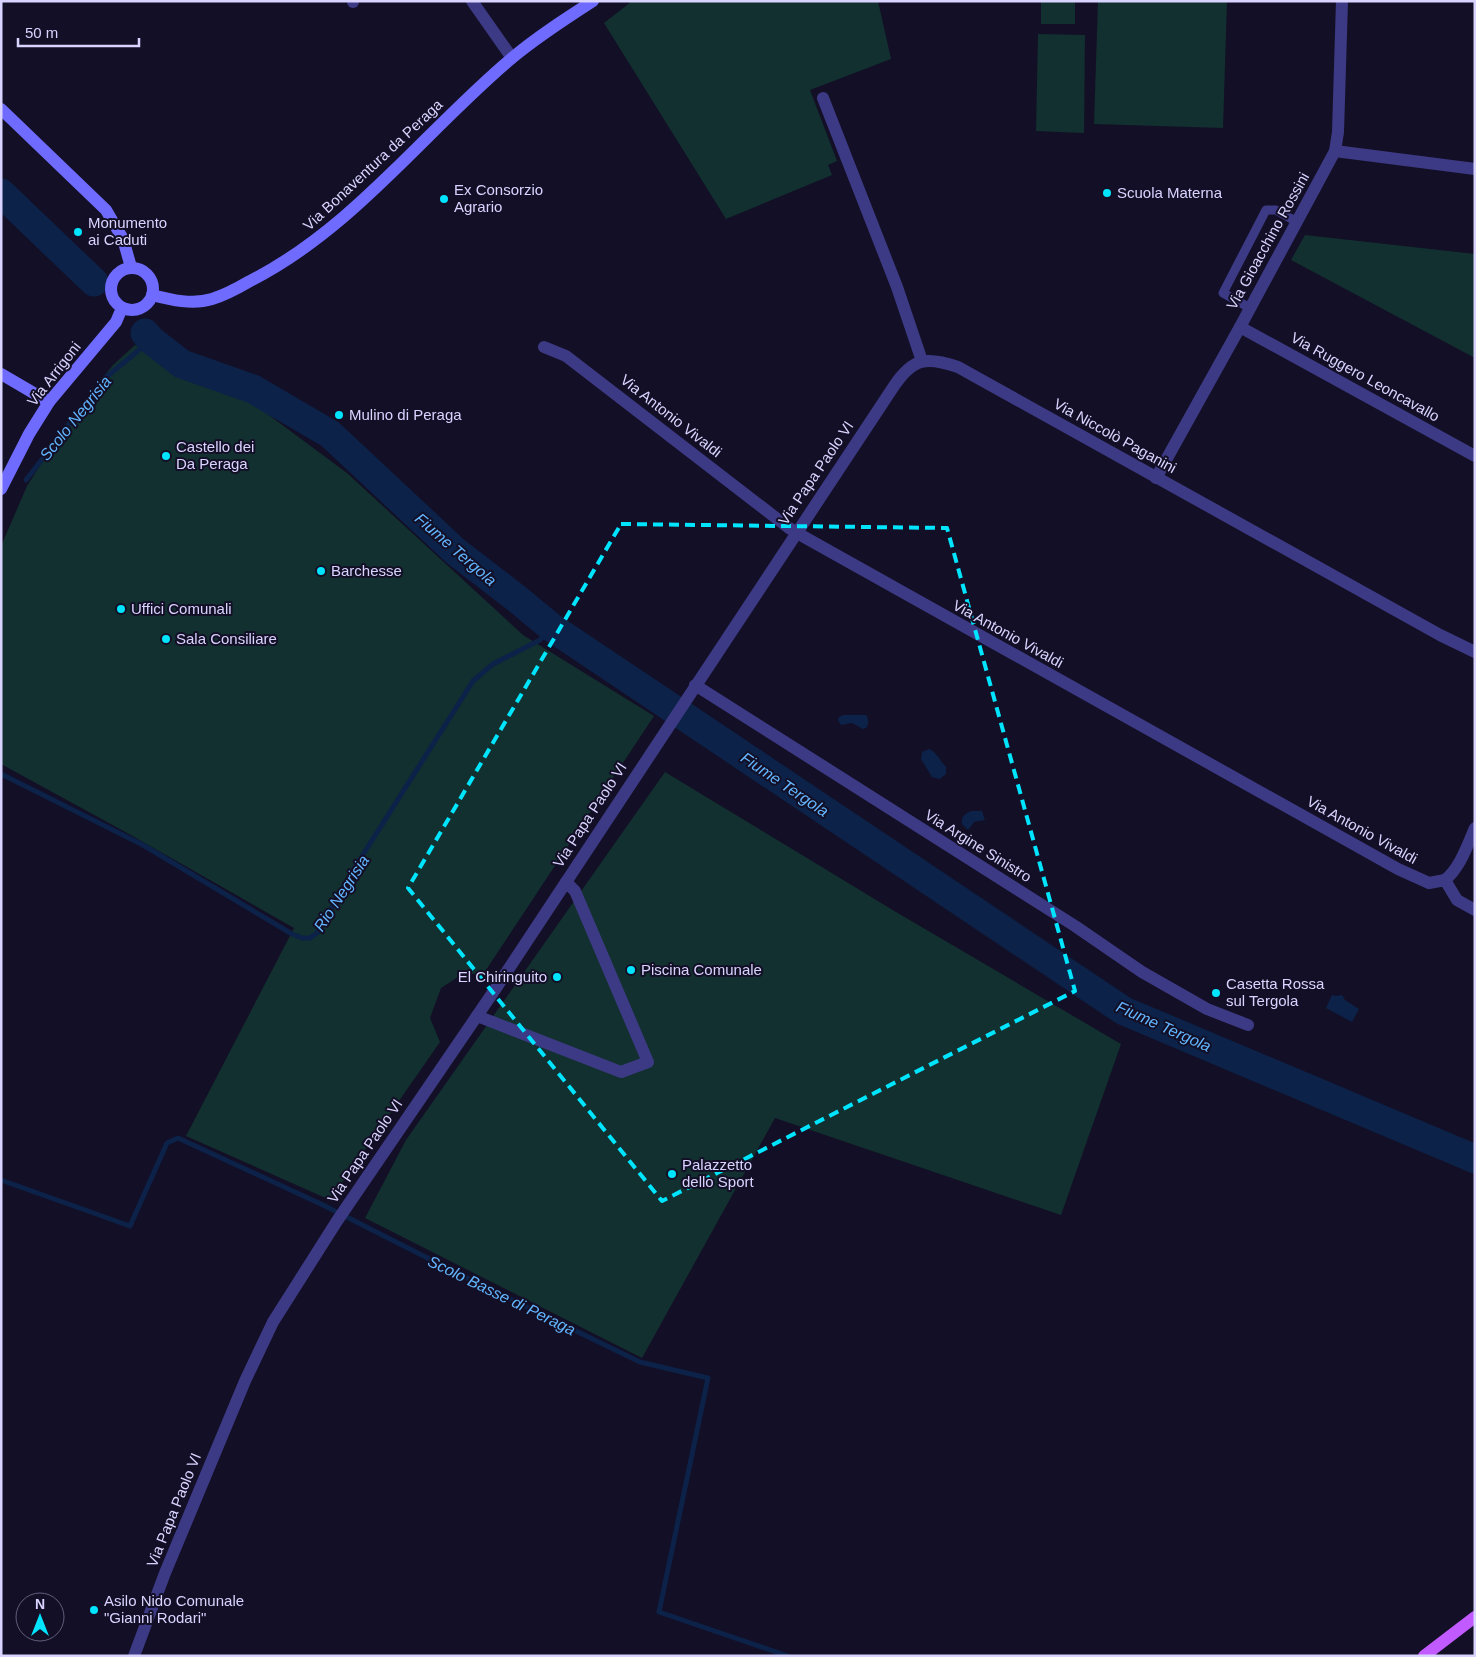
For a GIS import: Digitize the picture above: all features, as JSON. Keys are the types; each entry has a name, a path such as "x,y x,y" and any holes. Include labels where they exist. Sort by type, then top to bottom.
{"main road":[{"name":"Via Bonaventura da Peraga","path":"152,295 172,300 211,300 277,268 352,210 512,58 559,23 593,1"},
{"path":"1,109 106,210 123,239 131,267"},
{"path":"131,267 144,271 149,276 152,282 152,295 148,303 138,309 122,308 115,302 112,296 110,290 111,283 118,272 131,267"},
{"name":"Via Arrigoni","path":"1,488 49,402 116,322 122,308"},
{"path":"1,374 49,402"},
{"path":"1424,1656 1475,1617"}],"street":[{"path":"472,1 512,58"},
{"name":"Via Gioacchino Rossini","path":"1156,478 1335,151 1338,132 1342,1"},
{"path":"823,98 897,287 922,361"},
{"path":"1335,151 1475,169"},
{"name":"Via Ruggero Leoncavallo","path":"1240,327 1475,456"},
{"name":"Via Antonio Vivaldi","path":"544,347 566,356 600,381 796,533 1398,869 1429,883 1445,880"},
{"name":"Via Niccolò Paganini","path":"922,361 944,362 958,367 1440,635 1475,652"},
{"name":"Via Papa Paolo VI","path":"134,1656 169,1564 245,1381 272,1322 337,1221 566,882 902,374 910,366 922,361"},
{"name":"Via Argine Sinistro","path":"695,685 1075,926 1142,972 1207,1009 1248,1025"},
{"path":"1475,828 1452,875 1445,880 1457,900 1475,910"},
{"path":"476,1016 621,1072 648,1062 575,891 566,882"}],"lane":[{"path":"1250,308 1223,293 1266,210 1276,210 1297,222"}],"highlighted area":[{"path":"621,524 947,528 1075,991 662,1201 408,888"}],"green space":[{"path":"632,1 878,1 891,59 810,90 837,161 828,165 832,175 726,219 604,23"},
{"path":"1041,1 1075,1 1075,24 1041,24"},
{"path":"1098,1 1227,1 1223,128 1094,124"},
{"path":"1038,34 1085,35 1084,133 1036,131"},
{"path":"1305,235 1475,254 1475,358 1291,260"},
{"path":"135,345 178,374 246,398 347,473 523,635 654,716 484,973 461,975 441,988 430,1018 440,1042 330,1200 186,1136 294,928 1,764 1,546 27,486 70,418 113,365"},
{"path":"665,772 896,912 1121,1044 1061,1215 775,1118 642,1358 365,1218 406,1140"}],"water":[{"path":"843,715 866,715 868,723 866,728 863,729 852,723 841,725 838,720"},
{"path":"929,749 936,754 946,767 946,774 940,779 932,777 921,759 922,752"},
{"path":"971,811 982,811 985,820 974,822 968,830 962,824 962,819"},
{"path":"1332,995 1342,995 1345,1000 1359,1009 1352,1022 1326,1008"}],"waterway":[{"name":"Fiume Tergola","path":"1,193 94,282"},
{"name":"Fiume Tergola","path":"145,333 151,340 182,364 253,389 330,434 455,551 551,627 1124,1011 1475,1159"},
{"name":"Scolo Negrisia","path":"26,480 104,379 151,340"},
{"name":"Rio Negrisia","path":"1,774 143,845 292,934 302,938 310,938 317,933 357,864 473,681 493,664 540,640 551,627"},
{"name":"Scolo Basse di Peraga","path":"1,1180 130,1226 167,1143 178,1138 323,1205 471,1280 640,1362 708,1378 659,1612 788,1656"}],"place":[{"name":"Scuola Materna","path":"1107,193"},
{"name":"Ex Consorzio Agrario","path":"444,199"},
{"name":"Monumento ai Caduti","path":"78,232"},
{"name":"Mulino di Peraga","path":"339,415"},
{"name":"Castello dei Da Peraga","path":"166,456"},
{"name":"Barchesse","path":"321,571"},
{"name":"Uffici Comunali","path":"121,609"},
{"name":"Sala Consiliare","path":"166,639"},
{"name":"Piscina Comunale","path":"631,970"},
{"name":"El Chiringuito","path":"557,977"},
{"name":"Casetta Rossa sul Tergola","path":"1216,993"},
{"name":"Palazzetto dello Sport","path":"672,1174"},
{"name":"Asilo Nido Comunale \"Gianni Rodari\"","path":"94,1610"}]}
